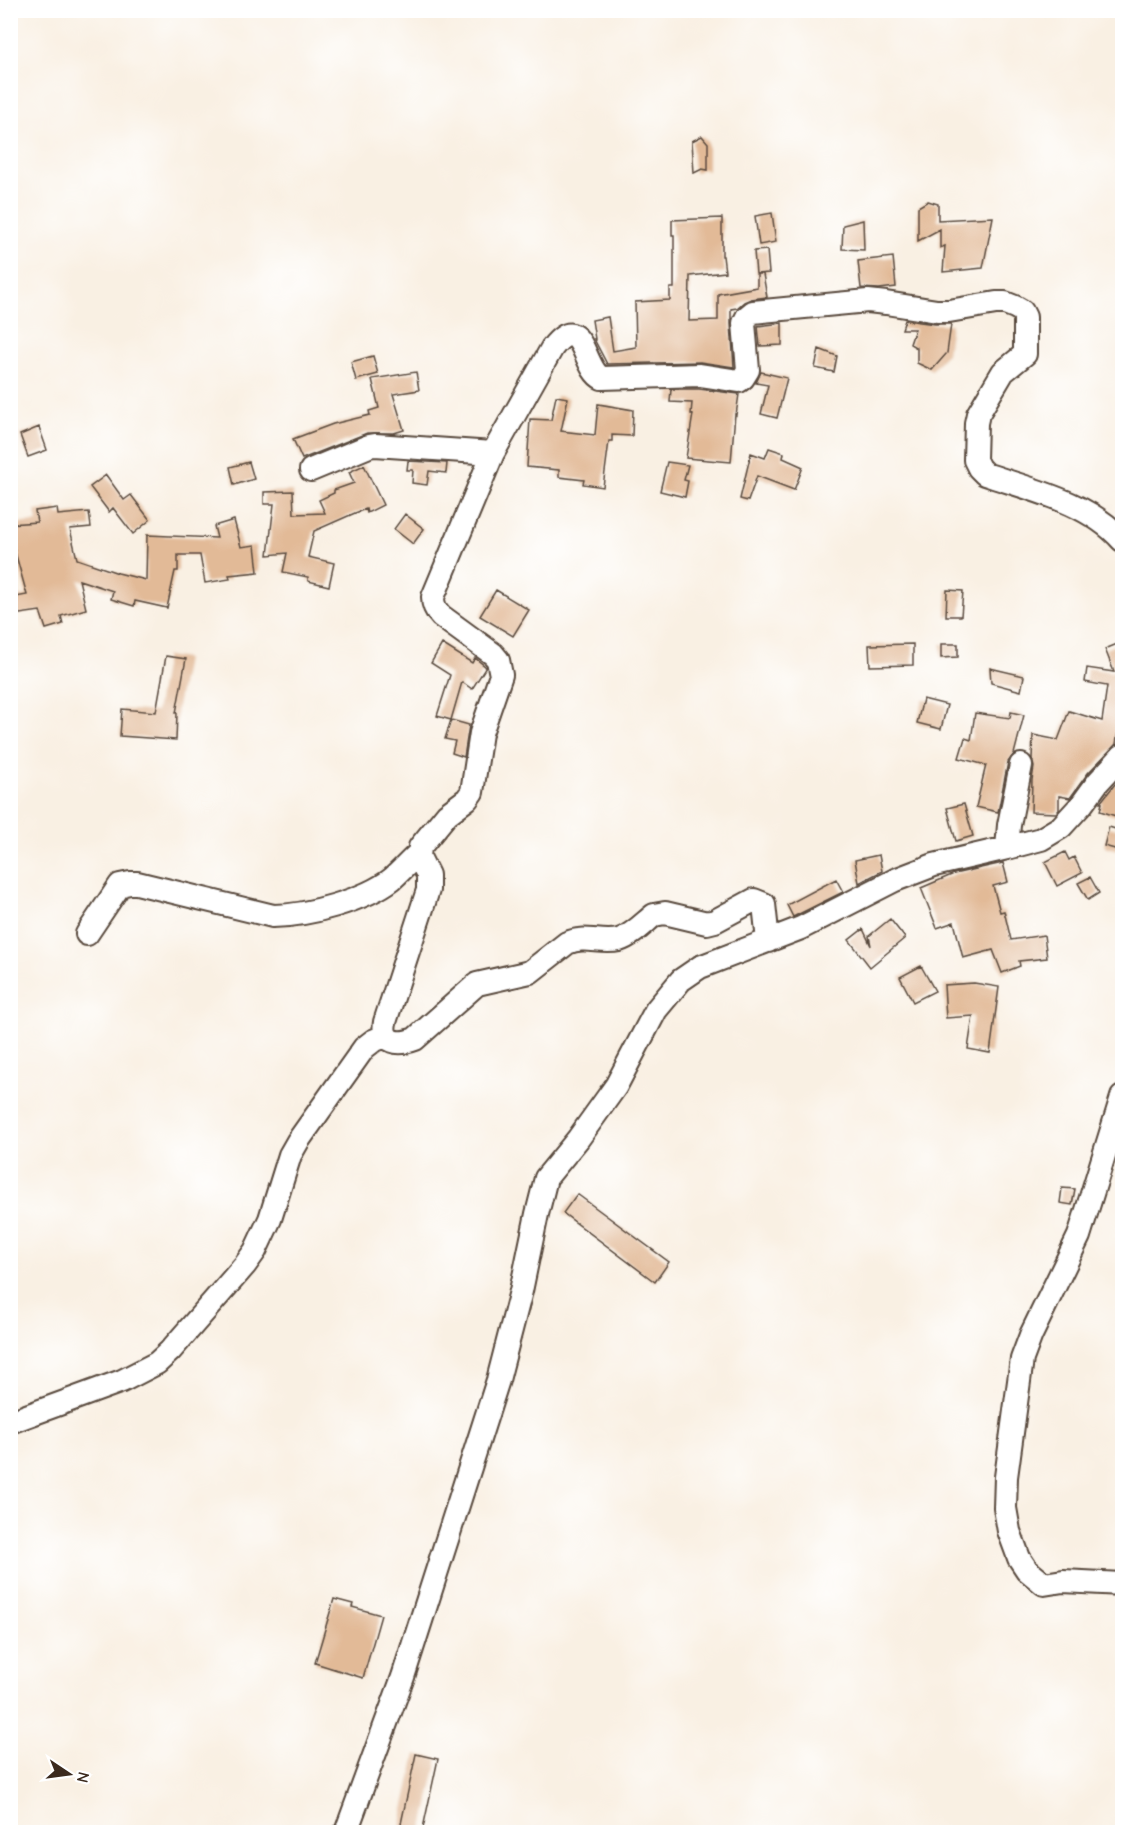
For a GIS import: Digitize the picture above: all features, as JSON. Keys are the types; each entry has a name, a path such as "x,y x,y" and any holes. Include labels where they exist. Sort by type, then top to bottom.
{"street":[{"path":"87,934 120,885 130,883 273,916 290,916 327,907 372,891 392,879 418,853 420,847 447,814 467,799 472,792 481,733 500,683 500,667 493,654 436,610 433,602 435,589 493,453 552,348 564,336 571,335 580,341 595,374 602,378 700,375 736,382 743,378 748,370 744,323 753,312 876,301 937,311 1005,303 1022,311 1025,317 1025,354 1003,372 978,414 975,460 978,468 985,474 1075,506 1100,520 1122,540"},
{"path":"311,470 375,445 493,453"},
{"path":"346,1833 403,1677 498,1380 521,1291 546,1178 578,1139 616,1086 656,1010 681,980 700,967 820,919 895,880 934,865 1041,838 1061,827 1098,782 1121,760"},
{"path":"1007,848 1009,825 1021,765"},
{"path":"418,853 429,875 428,890 385,1022 383,1030 385,1036 390,1040 405,1042 415,1039 477,984 530,972 573,940 619,940 654,915 664,913 707,923 754,900 764,904 768,941"},
{"path":"10,1422 122,1381 157,1363 170,1351 245,1265 262,1236 298,1141 364,1048 385,1036"},
{"path":"1122,1097 1079,1236 1024,1353 1006,1478 1005,1508 1009,1531 1019,1558 1027,1570 1044,1584 1064,1581 1122,1584"}],"building":[{"path":"702,136 708,143 708,170 702,169 694,173 692,141"},
{"path":"928,201 938,204 938,220 993,217 983,268 943,272 945,246 940,248 940,229 918,241 918,207"},
{"path":"772,213 776,242 759,245 755,216"},
{"path":"722,218 722,256 725,272 690,276 689,321 718,320 718,294 757,287 757,274 763,274 767,297 751,299 731,309 734,367 700,362 607,364 594,339 592,320 608,317 613,351 636,347 635,302 670,300 670,288 674,288 672,220"},
{"path":"863,220 864,250 842,249 843,225"},
{"path":"767,250 769,273 756,274 754,251"},
{"path":"893,257 896,287 861,288 858,261"},
{"path":"905,320 951,324 947,353 932,370 917,363 917,348 910,344 915,329 902,329"},
{"path":"782,323 782,345 760,346 758,326"},
{"path":"819,349 837,356 834,372 815,368"},
{"path":"373,356 378,374 356,380 351,362"},
{"path":"416,372 419,390 393,394 404,430 394,433 367,433 302,459 293,439 333,424 370,415 369,411 379,408 372,379"},
{"path":"761,372 787,378 777,418 761,414 768,385 756,383"},
{"path":"671,389 699,389 739,394 731,462 686,458 693,414 691,414 692,403 670,402"},
{"path":"556,396 568,398 561,431 595,435 598,404 633,410 632,436 612,435 612,441 609,441 603,487 583,484 584,480 559,477 559,470 527,467 530,419 551,420"},
{"path":"39,427 47,450 28,457 20,435"},
{"path":"769,448 784,453 783,458 803,467 794,490 757,476 748,501 740,499 751,453 765,458"},
{"path":"408,461 447,463 446,473 429,471 427,485 412,483 413,470 407,470"},
{"path":"249,462 254,479 234,485 230,467"},
{"path":"667,462 688,465 684,480 688,481 685,497 660,491"},
{"path":"364,465 383,505 367,513 366,509 355,513 314,531 308,557 334,563 329,586 308,581 308,577 283,572 287,553 268,555 274,504 264,504 264,492 293,491 294,514 325,513 319,500 334,493 334,490 354,483 349,472"},
{"path":"106,475 124,500 131,495 150,520 133,534 113,508 109,512 90,487"},
{"path":"57,508 58,515 89,512 91,527 70,529 77,559 118,573 146,580 147,535 217,538 214,526 234,520 241,547 255,545 258,572 229,575 230,579 205,583 200,555 178,555 178,571 175,571 167,608 135,601 134,606 111,599 113,591 79,580 86,609 61,616 63,624 46,629 40,611 13,615 10,598 27,595 14,548 10,548 10,524 37,522 35,511"},
{"path":"405,514 424,529 413,544 394,529"},
{"path":"496,590 529,610 513,636 480,616"},
{"path":"947,590 963,591 961,616 946,616"},
{"path":"1122,642 1122,707 1116,744 1088,773 1070,798 1059,796 1059,810 1056,813 1031,812 1034,767 1033,735 1058,740 1069,711 1102,721 1107,686 1085,682 1087,668 1114,672 1105,649"},
{"path":"442,644 472,663 475,658 486,667 472,689 462,682 451,720 437,716 450,675 431,663"},
{"path":"913,644 913,665 870,666 869,645"},
{"path":"941,644 958,644 958,657 941,658"},
{"path":"166,656 186,659 176,713 176,740 120,736 122,709 156,712"},
{"path":"990,668 1024,676 1021,691 991,683"},
{"path":"923,699 947,705 941,729 917,723"},
{"path":"1011,712 1024,715 1014,754 1008,762 998,812 976,807 986,765 959,758 965,738 971,740 975,713 1010,718"},
{"path":"451,720 469,725 464,757 452,753 455,741 445,739"},
{"path":"1115,784 1122,786 1122,818 1100,811 1102,803 1100,803"},
{"path":"964,804 973,836 956,841 947,808"},
{"path":"1109,827 1122,831 1122,851 1104,846"},
{"path":"1065,852 1069,860 1074,857 1082,873 1057,886 1045,862"},
{"path":"879,855 882,871 859,883 855,860"},
{"path":"1003,863 1008,882 993,886 1000,912 1004,911 1011,940 1044,935 1047,958 1019,961 1020,966 1002,973 993,950 963,958 954,922 937,928 921,888 954,874"},
{"path":"1090,877 1099,893 1088,900 1078,883"},
{"path":"836,879 843,892 793,917 787,905"},
{"path":"890,919 905,938 870,967 849,940 863,929 871,946 869,936"},
{"path":"921,966 935,991 913,1002 900,977"},
{"path":"974,983 999,987 990,1053 968,1049 973,1016 946,1018 944,985"},
{"path":"1062,1188 1075,1189 1072,1205 1060,1203"},
{"path":"577,1194 669,1262 655,1282 563,1213"},
{"path":"334,1599 381,1615 363,1678 315,1663"},
{"path":"416,1754 438,1759 422,1833 399,1833"}]}
